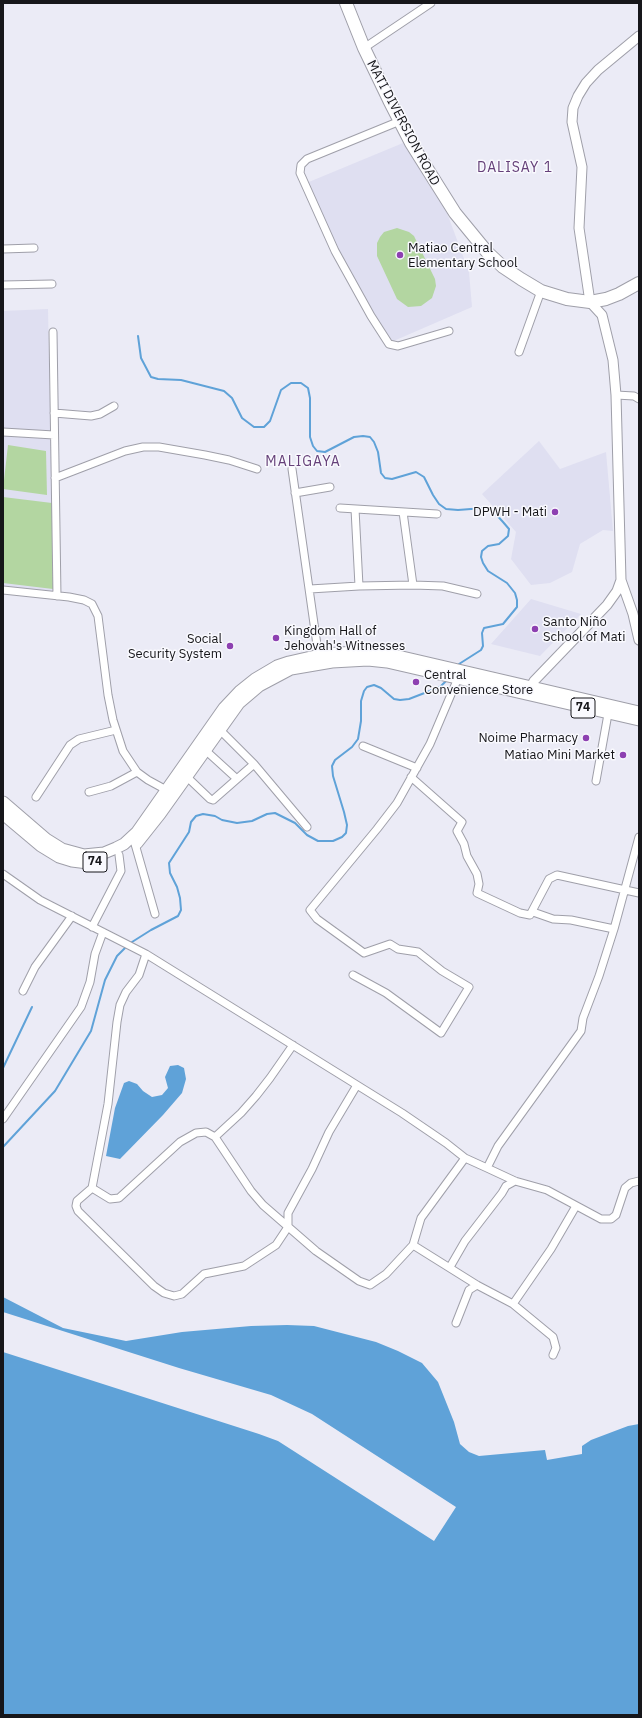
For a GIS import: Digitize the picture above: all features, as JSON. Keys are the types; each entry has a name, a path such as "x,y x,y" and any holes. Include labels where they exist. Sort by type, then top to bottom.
{"highway":[{"name":"MATI DIVERSION ROAD","path":"346,3 364,48 380,82 439,190 472,235 503,267 541,290 567,299 590,302 606,299 620,294 639,283"}],"main road":[{"name":"74","path":"3,802 46,839 62,849 74,854 84,856 95,855 116,848 131,838 170,792 186,776 230,700 252,686 277,666 289,662 319,659 350,652 387,654 529,691 608,714 639,720"},
{"name":"74","path":"319,659 377,661 458,678 639,712"},
{"name":"74","path":"3,814 41,846 59,857 84,863 96,862 120,855 135,844 160,814 170,792 202,747 220,729 252,686"}],"street":[{"path":"364,48 431,3"},
{"path":"602,315 590,302 580,233 582,167 572,122 573,108 586,83 598,70 639,36"},
{"path":"400,121 307,159 300,165 300,173 335,251 388,344 398,346 449,331"},
{"path":"3,249 34,248"},
{"path":"3,285 52,284"},
{"path":"519,352 541,290"},
{"path":"529,691 543,671 607,606 617,591 620,580 616,395 613,360 602,315 606,299"},
{"path":"53,332 57,596"},
{"path":"616,395 634,396 639,399"},
{"path":"54,413 91,416 100,414 114,406"},
{"path":"3,432 54,435"},
{"path":"55,478 125,451 159,447 229,460 257,468"},
{"path":"292,469 319,659"},
{"path":"296,492 330,486"},
{"path":"340,508 437,514"},
{"path":"355,509 359,586"},
{"path":"403,512 413,585"},
{"path":"620,580 633,614 639,640"},
{"path":"310,589 413,585 443,586 477,594"},
{"path":"3,590 84,600 92,604 96,609 98,616 108,695 116,730 123,751 137,772 170,792"},
{"path":"353,975 386,993 441,1033 469,987 442,971 418,952 398,950 390,944 364,953 317,919 310,910 377,830 397,803 442,718 458,678"},
{"path":"596,781 608,714"},
{"path":"220,729 254,764 307,827"},
{"path":"36,797 70,745 79,739 116,730"},
{"path":"363,746 416,768"},
{"path":"202,747 237,779"},
{"path":"186,776 211,800 216,798 254,764"},
{"path":"90,792 110,786 137,772"},
{"path":"411,777 462,822 457,831 464,844 467,856 477,874 479,884 477,893 520,913 530,915 533,912 549,880 557,875 639,893"},
{"path":"487,1168 498,1146 581,1031 583,1018 599,976 614,929 639,837"},
{"path":"135,844 155,914"},
{"path":"92,927 121,871 120,855"},
{"path":"3,874 40,900 146,954 420,1125 465,1158 515,1181 547,1190 601,1219 611,1219 616,1215 625,1188 631,1183 639,1181"},
{"path":"533,912 553,918 571,920 614,929"},
{"path":"22,991 35,967 72,916"},
{"path":"3,1119 81,1007 90,982 95,954 103,932"},
{"path":"146,954 139,975 126,992 120,1005 108,1104 92,1188 77,1201 76,1206 78,1211 154,1286 174,1296 182,1294 204,1274 244,1266 276,1245 288,1227 288,1213 312,1169 329,1132 356,1085"},
{"path":"215,1137 241,1113 256,1096 293,1045"},
{"path":"92,1188 110,1199 119,1198 180,1142 196,1134 206,1132 215,1137 251,1191 263,1205 316,1251 366,1285 376,1283 413,1245 421,1218 465,1158"},
{"path":"450,1267 465,1241 506,1186 515,1181"},
{"path":"513,1304 551,1249 576,1206"},
{"path":"413,1245 477,1285 513,1304 553,1337 556,1348 553,1355"},
{"path":"456,1323 469,1290 477,1285"}],"shaded area":[{"name":"Matiao Central Elementary School","path":"403,143 447,213 469,272 472,307 389,343 367,308 304,184"},
{"path":"48,309 53,599 3,593 3,311"},
{"name":"DPWH - Mati","path":"539,441 560,469 606,452 613,531 603,530 580,544 572,572 550,583 531,585 511,559 516,532 482,494"},
{"name":"Santo Niño School of Mati","path":"531,599 581,614 540,656 491,644"}],"green space":[{"path":"397,228 409,232 414,236 435,279 436,286 432,298 421,306 408,307 397,299 377,256 377,243 380,237 384,232"},
{"path":"8,445 46,451 47,495 3,489"},
{"path":"3,497 52,503 53,589 3,583"}],"water":[{"path":"178,1065 184,1068 186,1079 182,1093 163,1115 120,1159 106,1156 115,1108 124,1083 129,1081 137,1084 143,1091 152,1097 162,1095 168,1088 165,1077 170,1066"},
{"path":"3,1297 63,1328 126,1341 182,1332 251,1326 287,1325 314,1326 376,1342 422,1363 438,1382 454,1422 460,1444 469,1452 479,1456 545,1450 547,1460 582,1454 582,1446 591,1440 628,1426 639,1424 639,1715 3,1715 3,1352 278,1441 434,1541 456,1507 312,1414 271,1395 179,1368 3,1312"}],"waterway":[{"path":"138,336 141,358 151,377 158,379 181,380 224,391 232,398 242,418 254,427 264,427 270,421 281,390 291,383 301,383 308,388 310,398 310,437 313,446 317,451 325,452 354,437 370,437 378,452 381,473 385,478 392,479 416,472 424,477 439,504 446,509 458,510 484,508 494,512 509,529 508,536 499,544 488,546 482,551 481,557 488,571 507,583 515,593 517,607 503,624 484,628 482,633 483,646 481,650 459,664"},
{"path":"132,942 178,916 181,910 180,898 177,887 170,873 169,863 189,832 191,822 196,816 203,814 215,816 222,820 237,823 252,821 267,814 275,813 295,823 307,835 318,841 333,841 342,837 346,833 347,825 333,776 332,766 335,760 352,747 358,739 361,721 361,701 364,691 367,687 374,685 381,688 394,699 409,699 440,687 447,680"},
{"path":"3,1147 55,1091 91,1031 105,980 117,956 125,948"},
{"path":"3,1068 32,1007"}],"place":[{"name":"Matiao Central Elementary School","path":"400,255"},
{"name":"DPWH - Mati","path":"555,512"},
{"name":"Santo Niño School of Mati","path":"535,629"},
{"name":"Kingdom Hall of Jehovah's Witnesses","path":"276,638"},
{"name":"Social Security System","path":"230,646"},
{"name":"Central Convenience Store","path":"416,682"},
{"name":"Noime Pharmacy","path":"586,738"},
{"name":"Matiao Mini Market","path":"623,755"}],"district":[{"name":"DALISAY 1","path":"515,168"},
{"name":"MALIGAYA","path":"303,462"}]}
